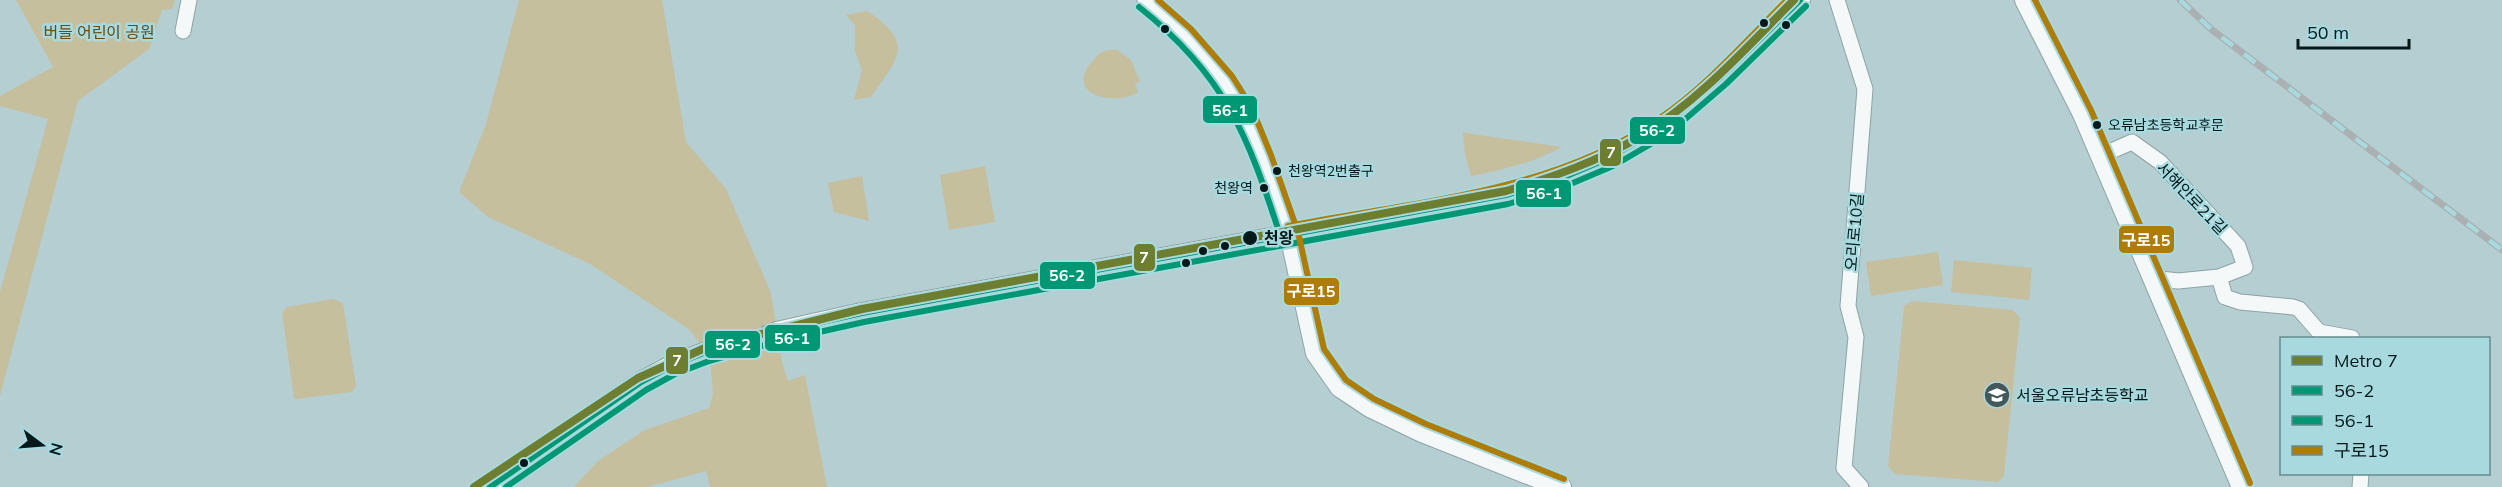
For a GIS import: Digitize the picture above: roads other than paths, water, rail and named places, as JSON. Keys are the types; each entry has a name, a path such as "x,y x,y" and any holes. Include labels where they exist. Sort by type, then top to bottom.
{"main road":[{"path":"777,332 862,313 1506,195 1557,180 1609,158 1663,127 1720,78 1800,0"},
{"path":"2025,0 2083,114 2242,487"},
{"path":"1290,235 1316,353 1340,387 1370,407 1422,432 1561,487"},
{"path":"490,487 641,382 671,366 706,352"}],"street":[{"path":"183,32 189,0"},
{"path":"1145,0 1184,35 1225,82 1243,110 1263,158 1290,235"},
{"name":"오리로10길","path":"1837,0 1865,89 1848,306 1856,337 1844,468 1861,487"},
{"name":"서해안로21길","path":"2100,156 2132,142 2160,162 2238,246 2245,267 2219,277 2178,281 2152,278"},
{"path":"2219,277 2225,297 2240,302 2294,307 2299,309 2319,332 2343,337"}],"tunnel":[{"path":"706,352 777,332"}],"railway":[{"path":"2180,0 2211,29 2502,250"}],"metro line":[{"name":"7","path":"474,487 638,378 705,348 862,309 1506,191 1558,174 1592,161 1641,136 1683,107 1721,73 1794,0"}],"place":[{"name":"오류남초등학교후문","path":"2097,125"},
{"name":"천왕역2번출구","path":"1277,171"},
{"name":"천왕역","path":"1264,188"},
{"name":"천왕","path":"1250,238"},
{"name":"서울오류남초등학교","path":"1997,395"}],"park label":[{"name":"버들 어린이 공원","path":"99,32"}]}
